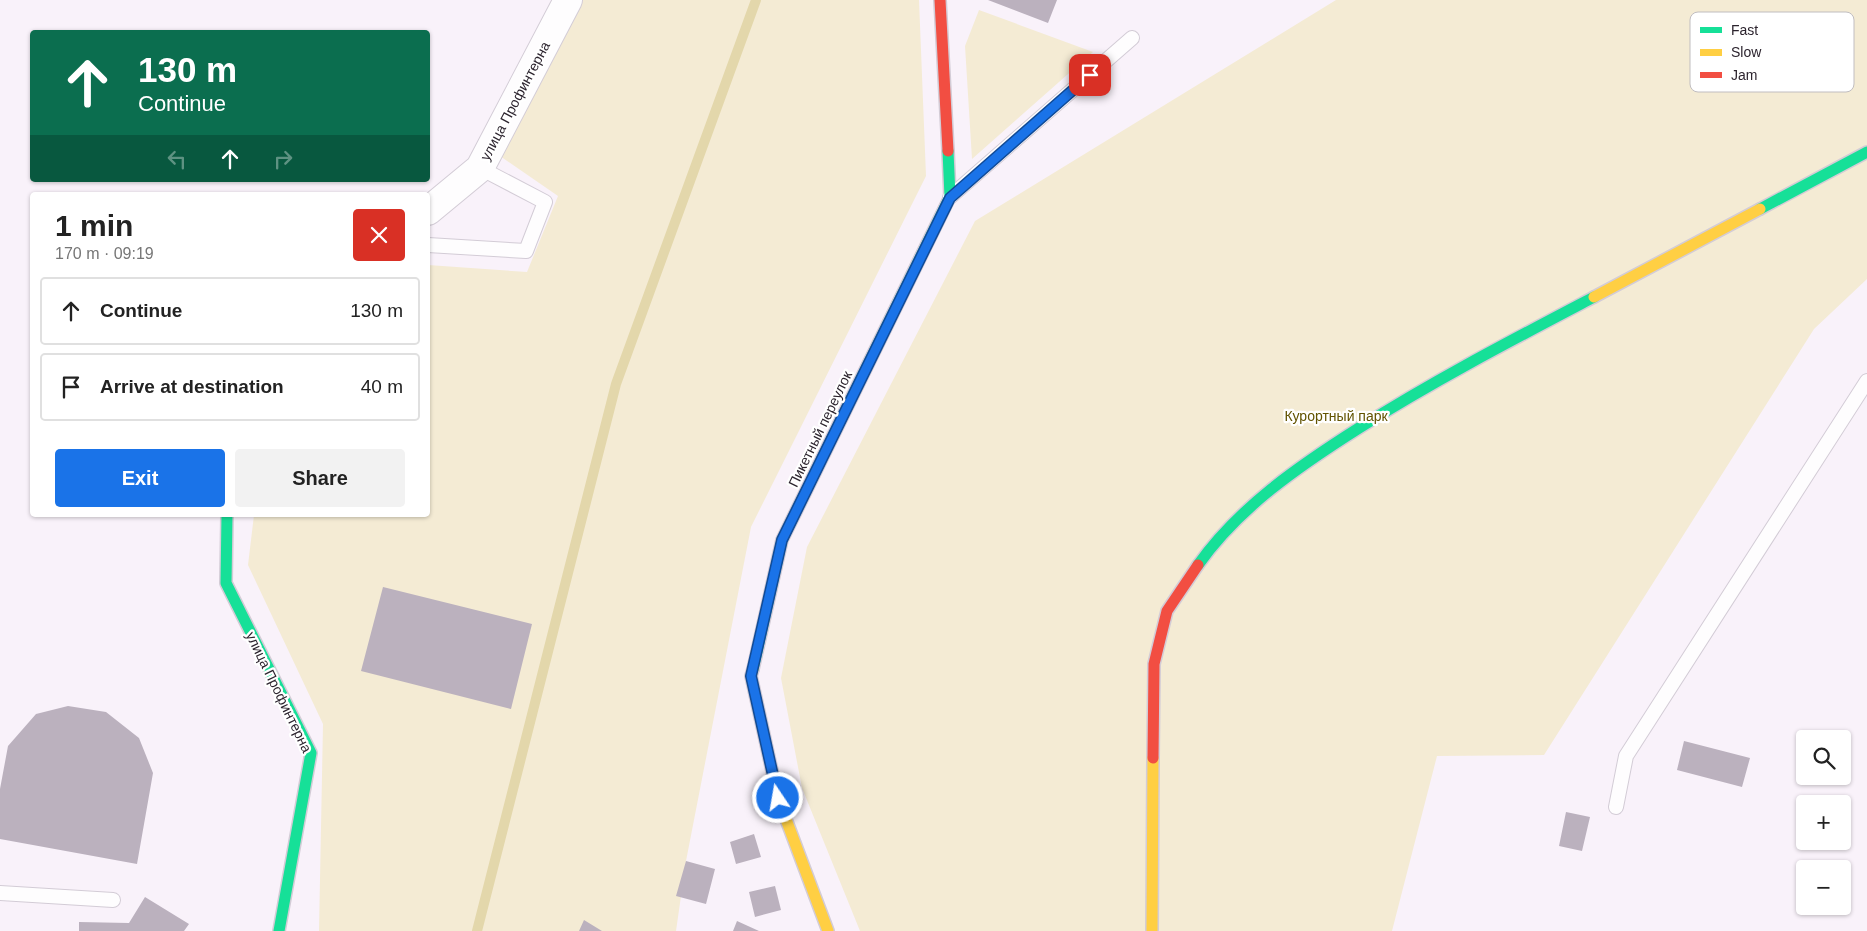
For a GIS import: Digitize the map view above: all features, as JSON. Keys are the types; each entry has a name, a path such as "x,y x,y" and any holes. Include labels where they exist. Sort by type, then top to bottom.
{"street":[{"name":"улица Профинтерна","path":"430,209 480,168 568,0"},
{"name":"Пикетный переулок","path":"828,931 778,798 751,676 782,540 950,198 940,0"},
{"path":"1152,931 1154,664 1167,611 1215,542 1262,496 1321,452 1424,387 1867,152"},
{"name":"улица Профинтерна","path":"227,517 226,583 311,753 279,931"}],"lane":[{"path":"950,198 1132,38"},
{"path":"430,244 526,251 545,202 480,168"},
{"path":"1616,807 1626,756 1867,381"},
{"path":"0,894 113,900"}],"green space":[{"path":"582,0 919,0 926,176 751,527 686,861 676,931 319,931 323,724 248,565 254,517 430,517 430,265 527,272 558,196 500,156"},
{"name":"Курортный парк","path":"1336,0 1867,0 1867,279 1814,329 1544,755 1437,756 1392,931 860,931 802,788 781,678 807,547 975,221"},
{"path":"979,10 1093,52 972,159 965,46"}],"building":[{"path":"988,0 1057,0 1048,23"},
{"path":"383,587 532,624 511,709 361,671"},
{"path":"68,706 106,712 139,738 153,773 137,864 0,839 0,789 8,746 36,714"},
{"path":"1684,741 1750,758 1742,787 1677,770"},
{"path":"1566,812 1590,817 1582,851 1559,846"},
{"path":"754,834 761,857 736,864 730,842"},
{"path":"686,861 715,869 706,904 676,896"},
{"path":"775,886 781,910 755,917 749,892"},
{"path":"145,897 189,924 184,931 79,931 79,922 129,923"},
{"path":"584,920 602,931 579,931"},
{"path":"737,921 759,931 733,931"}],"waterway":[{"path":"477,931 616,384 756,0"}],"traffic: fast":[{"path":"753,669 782,540 950,197 948,151"},
{"path":"1760,209 1867,152"},
{"path":"1198,565 1214,544 1251,506 1314,457 1417,393 1594,297"},
{"path":"227,517 226,583 311,753 279,931"}],"traffic: slow":[{"path":"1594,297 1760,209"},
{"path":"753,669 751,676 778,798 828,931"},
{"path":"1152,931 1153,758"}],"traffic: jam":[{"path":"940,0 948,151"},
{"path":"1153,758 1154,664 1167,611 1198,565"}],"route":[{"path":"778,798 751,676 782,540 950,198 1090,75"}]}
